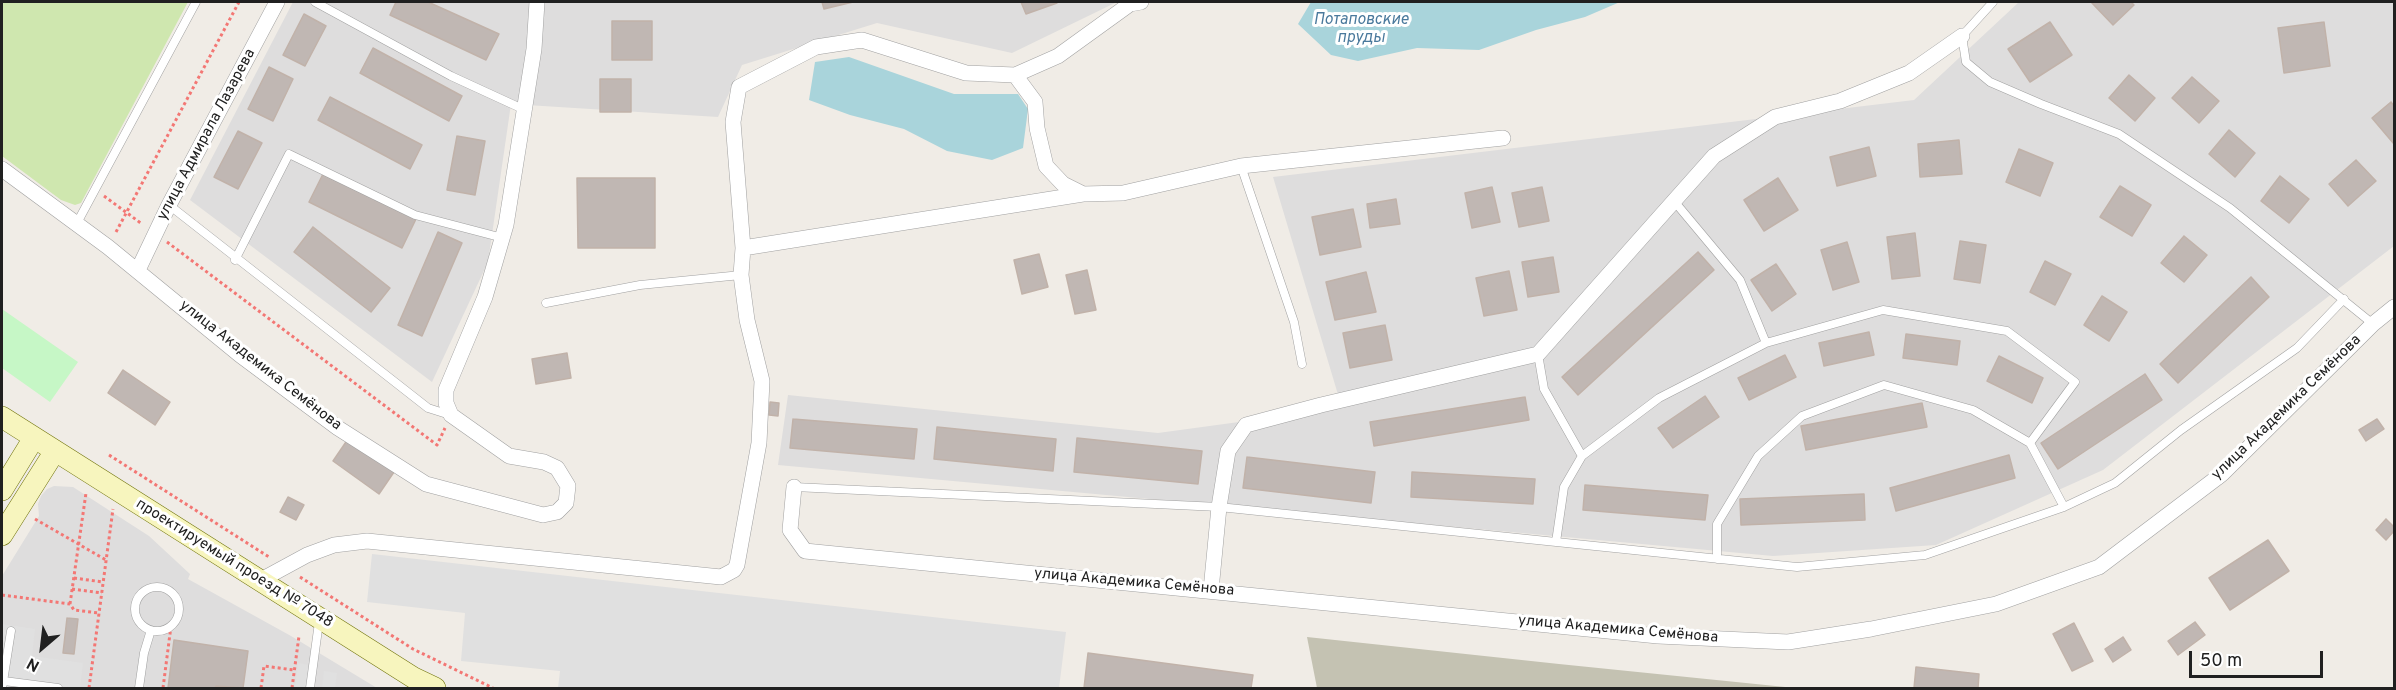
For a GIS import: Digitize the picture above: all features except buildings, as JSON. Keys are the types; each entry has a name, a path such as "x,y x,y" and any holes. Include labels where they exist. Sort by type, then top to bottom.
{"main road":[{"name":"проектируемый проезд № 7048","path":"2,417 319,618 435,688"},
{"path":"2,490 34,438"},
{"path":"2,534 55,451"}],"street":[{"name":"улица Адмирала Лазарева","path":"138,270 169,206 277,2"},
{"path":"449,409 446,390 485,297 503,238 534,49 537,2"},
{"path":"261,580 334,545 367,541 721,577 730,573 737,565 759,443 762,381 747,320 741,275 743,248 733,122 739,87 816,47 862,40 966,73 1015,75 1058,56 1130,4 1141,2"},
{"path":"1211,590 1219,507 1228,451 1246,425 1538,354 1714,156 1776,117 1840,101 1909,74 1962,36"},
{"path":"1015,75 1035,102 1037,128 1046,166 1062,184 1083,194"},
{"path":"743,248 1083,194 1123,193 1240,166 1503,138"},
{"name":"улица Академика Семёнова","path":"2,169 138,270 240,355 338,428 426,484 543,515 557,512 566,503 568,486 557,468 543,462 509,456 449,409"},
{"name":"улица Академика Семёнова","path":"794,487 790,530 805,551 1659,636 1788,642 1870,629 1996,604 2099,567 2222,474 2373,324 2394,308"}],"lane":[{"path":"77,223 196,2"},
{"path":"315,2 451,75 525,110"},
{"path":"1993,2 1962,36 1966,62 1990,82 2119,134 2230,208 2373,324"},
{"path":"235,260 289,154 415,215 503,238"},
{"path":"1240,166 1294,322 1302,364"},
{"path":"1674,201 1740,280 1766,343"},
{"path":"169,206 235,260 428,408 449,409"},
{"path":"546,303 640,285 741,275"},
{"path":"794,487 1219,507 1797,567 1925,555 2064,507 2115,483 2181,430 2296,348 2343,299"},
{"path":"1556,542 1564,487 1582,456 1659,398 1766,343 1882,310 2007,331 2075,382 2030,443"},
{"path":"1538,354 1544,389 1582,456"},
{"path":"1717,559 1717,524 1758,456 1802,416 1884,385 1973,410 2030,443 2064,507"},
{"path":"163,588 171,592 177,600 179,609 177,619 171,626 158,631 142,626 135,608 144,591 163,588"},
{"path":"310,688 319,618"},
{"path":"139,688 144,653 151,630"},
{"path":"11,632 3,685 58,688"}],"path":[{"path":"108,247 239,2"},
{"path":"95,190 437,445 449,409"},
{"path":"86,491 70,604 74,610 99,613"},
{"path":"89,688 113,508"},
{"path":"33,517 106,560"},
{"path":"74,578 103,582"},
{"path":"72,589 102,593"},
{"path":"2,594 70,604"},
{"path":"163,688 171,626"},
{"path":"292,688 299,636"},
{"path":"261,688 264,666 294,670"}],"shaded area":[{"path":"293,2 1117,2 1012,53 877,23 742,65 718,117 511,104 488,262 432,382 190,200"},
{"path":"2019,2 2394,2 2394,246 2103,470 1936,545 1773,556 778,465 788,395 1158,433 1342,408 1273,177 1914,100"},
{"path":"54,486 73,487 149,536 190,574 188,579 291,636 377,688 2,688 2,576 39,516 38,504 41,496 47,489"},
{"path":"372,554 1066,632 1059,688 558,688 560,671 461,661 465,613 367,602"},
{"path":"2,624 35,629 32,656 83,663 80,688 21,688 21,685 2,682"},
{"path":"1307,637 1559,664 1795,688 1317,688"},
{"path":"298,663 309,665 306,688 295,688"},
{"path":"324,671 337,673 335,688 322,688"}],"green space":[{"path":"2,2 188,2 81,203 75,205 61,200 2,156"},
{"path":"2,309 78,362 50,402 2,368"}],"water":[{"name":"Потаповские пруды","path":"1311,2 1620,2 1585,17 1536,30 1479,50 1417,48 1358,61 1331,55 1298,24"},
{"path":"849,57 954,94 1018,94 1028,109 1023,148 992,160 947,151 904,129 850,115 809,100 815,62"}]}
